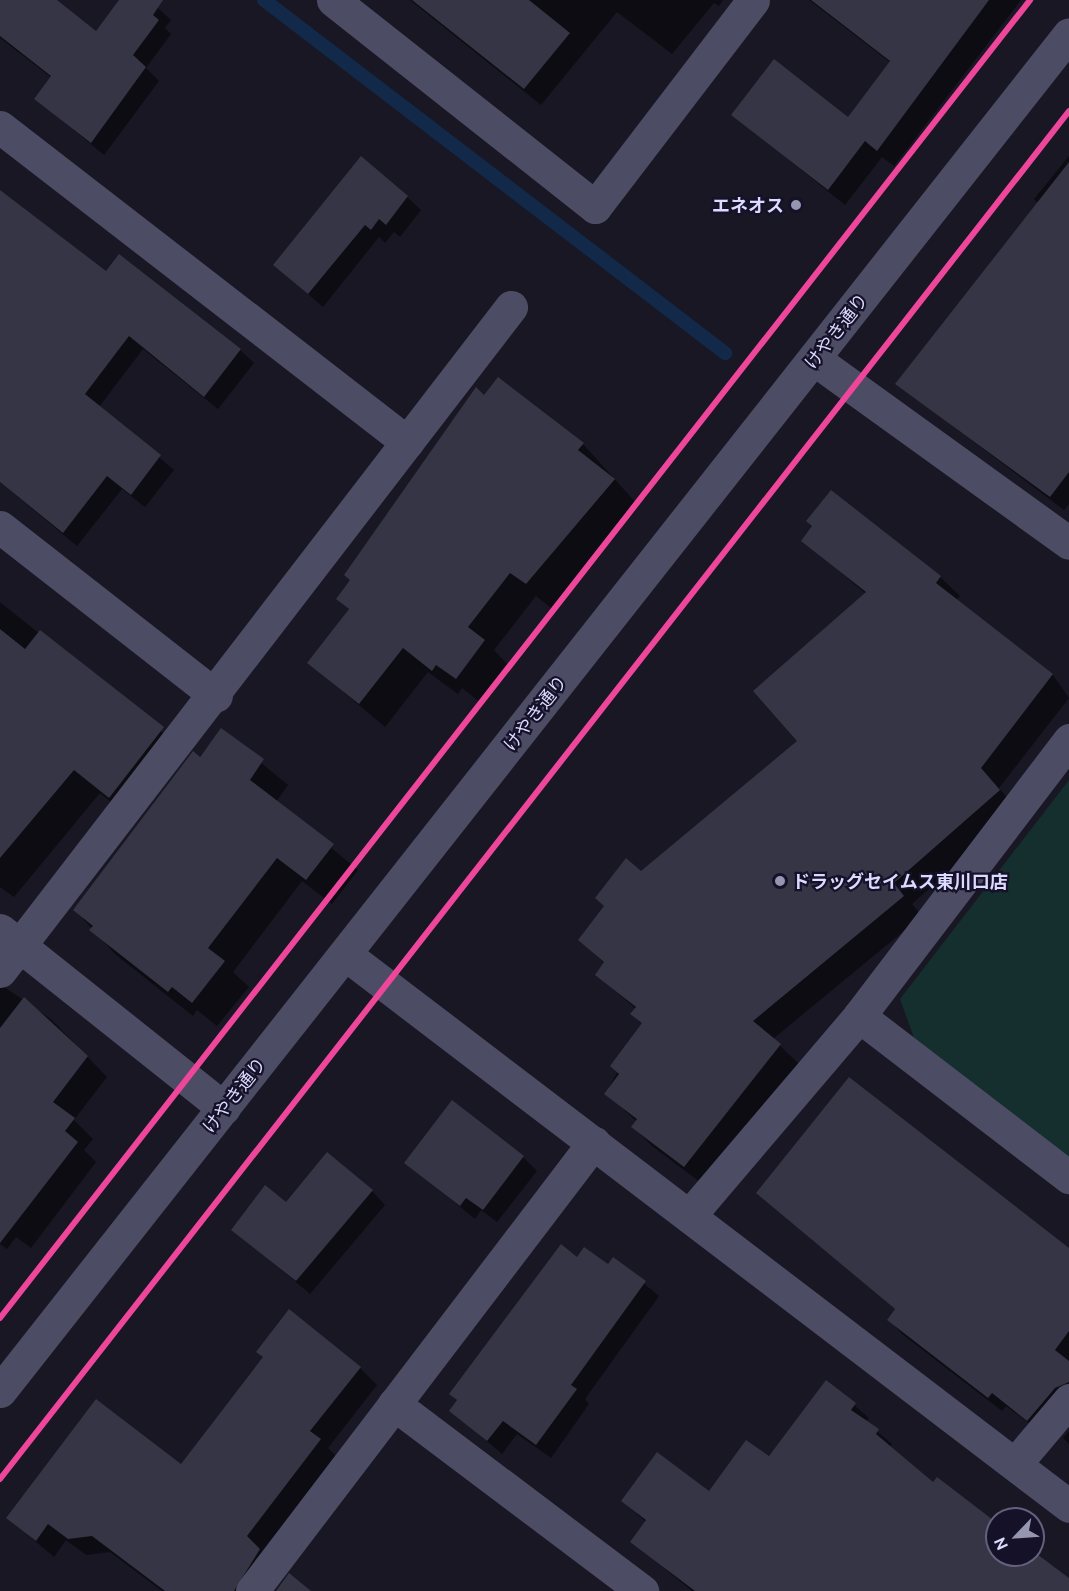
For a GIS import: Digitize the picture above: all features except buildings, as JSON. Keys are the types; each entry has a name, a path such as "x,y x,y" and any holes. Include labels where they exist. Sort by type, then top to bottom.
{"street":[{"path":"333,0 595,207 753,0"},
{"name":"けやき通り","path":"0,1391 1069,34"},
{"path":"0,127 407,442"},
{"path":"0,971 10,938 216,696 511,307"},
{"path":"814,359 1069,543"},
{"path":"0,527 216,696"},
{"path":"689,1216 859,1016 1069,740"},
{"path":"10,938 224,1108"},
{"path":"345,954 1069,1506"},
{"path":"859,1016 1069,1177"},
{"path":"252,1591 594,1142"},
{"path":"1015,1464 1069,1400"},
{"path":"394,1404 642,1591"}],"green space":[{"path":"1069,780 1069,1158 914,1038 900,999"}],"waterway":[{"path":"264,0 725,353"}],"cycle path":[{"path":"0,1318 1030,0"},
{"path":"0,1479 1069,111"}],"place":[{"name":"エネオス","path":"796,205"},
{"name":"ドラッグセイムス東川口店","path":"780,881"}]}
